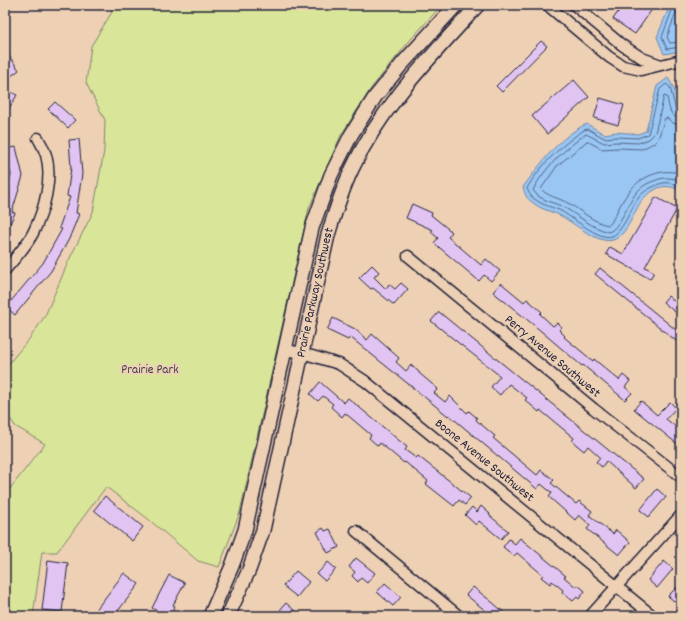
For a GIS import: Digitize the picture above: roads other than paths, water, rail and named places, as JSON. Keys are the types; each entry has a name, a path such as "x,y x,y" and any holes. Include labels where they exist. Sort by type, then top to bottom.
{"street":[{"name":"Prairie Parkway Southwest","path":"210,616 232,566 245,530 312,228 332,175 343,150 375,97 402,64 456,5"},
{"name":"Prairie Parkway Southwest","path":"228,616 249,570 264,530 328,235 352,168 374,130 402,90 478,5"},
{"path":"548,5 609,57 623,66 641,70 681,60"},
{"path":"574,5 624,46 642,58 661,65"},
{"path":"575,29 586,15"},
{"path":"616,61 624,46"},
{"path":"5,270 24,248 33,233 40,217 47,191 49,177 46,153 38,138"},
{"name":"Perry Avenue Southwest","path":"408,256 594,409 681,478"},
{"name":"Boone Avenue Southwest","path":"286,350 339,364 365,381 654,616"},
{"path":"590,616 681,515"},
{"path":"356,531 459,616"}],"water":[{"path":"670,5 681,5 681,51 664,54 657,37"},
{"path":"668,78 674,89 678,102 680,117 682,148 681,191 664,187 658,188 650,193 640,204 623,233 613,240 607,241 585,232 559,215 545,210 528,199 523,187 551,151 577,129 587,124 604,134 617,132 638,134 646,131 657,86"}],"park label":[{"name":"Prairie Park","path":"150,370"}]}
